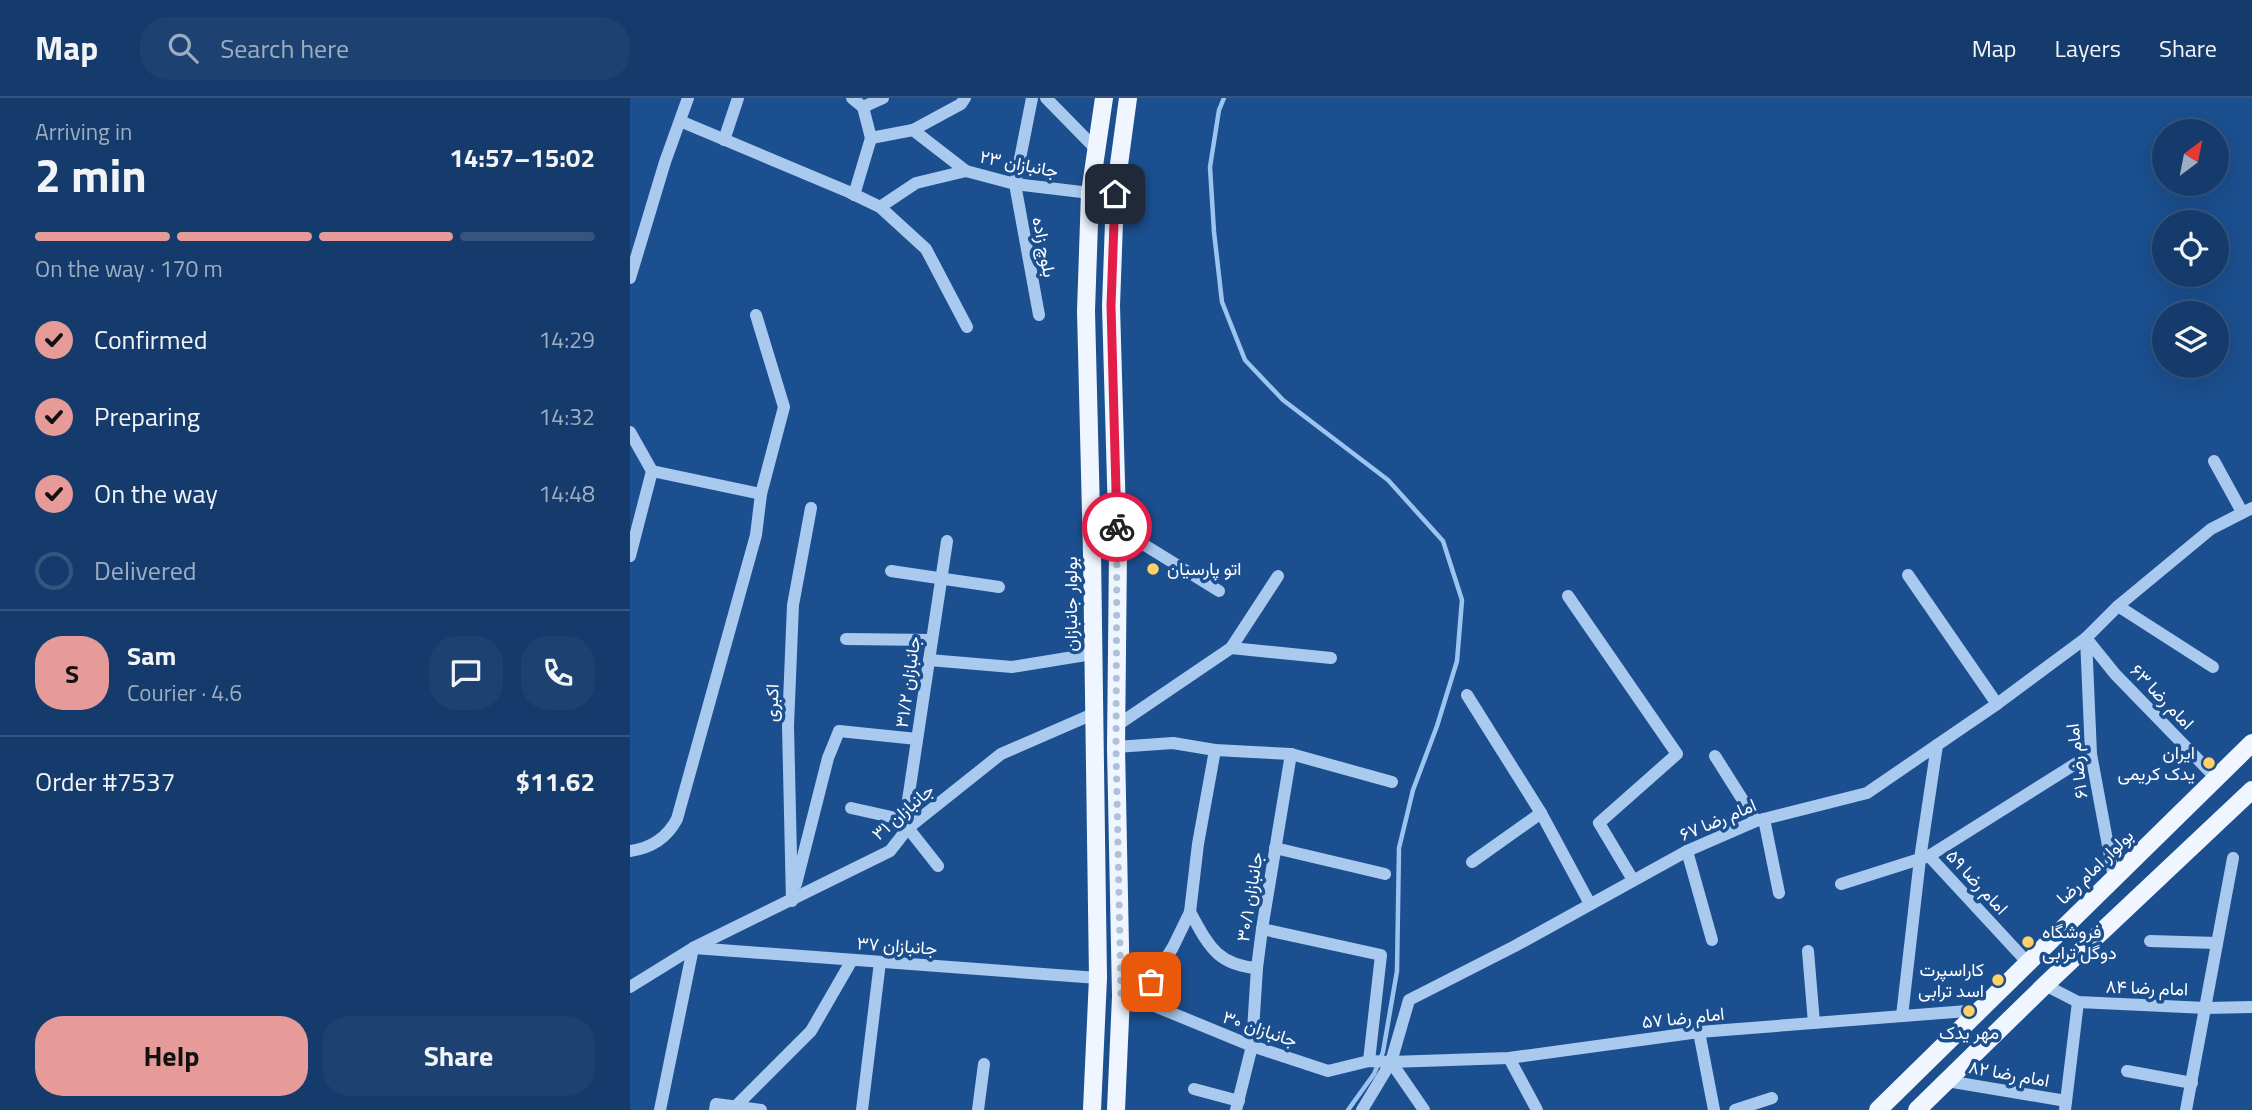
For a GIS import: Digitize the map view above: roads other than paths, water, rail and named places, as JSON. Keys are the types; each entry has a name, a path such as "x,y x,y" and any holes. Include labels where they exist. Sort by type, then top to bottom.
{"main road":[{"name":"بولوار جانبازان","path":"1092,1110 1098,978 1086,311 1090,193 1104,98"},
{"path":"1116,1110 1121,996 1116,747 1118,551 1111,306 1115,194 1128,98"},
{"path":"1092,553 1118,551"},
{"name":"بولوار امام رضا","path":"1878,1110 2252,743"},
{"path":"1917,1110 2252,790"}],"street":[{"path":"630,278 688,98"},
{"path":"724,140 738,98"},
{"path":"852,98 863,107 871,138 854,195"},
{"path":"863,107 883,98"},
{"path":"871,138 913,130 961,104 965,98"},
{"path":"1015,184 1032,98"},
{"path":"1046,98 1096,149"},
{"path":"680,121 880,207 926,249 967,327"},
{"name":"جانبازان ۲۳","path":"913,130 966,171 1015,184 1090,193"},
{"path":"880,207 916,183 966,171"},
{"name":"بلوچ زاده","path":"1015,184 1039,315"},
{"path":"630,851 658,842 677,819 756,535 761,494 784,407 756,315"},
{"path":"630,432 652,471 630,556"},
{"path":"2214,461 2247,510"},
{"path":"652,471 761,494"},
{"name":"اکبری","path":"792,901 788,726 793,605 811,508"},
{"name":"امام رضا ۶۷","path":"1362,1110 1391,1062 1409,1000 1515,946 1687,851 1760,820 1867,793 1997,704 2086,638 2118,606 2211,529 2247,510"},
{"path":"1117,528 1219,591"},
{"name":"جانبازان ۳۱/۲","path":"906,824 947,541"},
{"path":"891,571 999,587"},
{"path":"1908,575 1997,704"},
{"path":"1116,726 1231,648 1278,576"},
{"path":"1568,596 1678,754 1600,823 1633,880"},
{"path":"2118,606 2213,667"},
{"name":"امام رضا ۶۱","path":"2086,638 2091,754 2114,878"},
{"name":"امام رضا ۶۳","path":"2086,638 2115,674 2216,778"},
{"path":"846,639 932,640"},
{"path":"1231,648 1331,658"},
{"path":"929,660 1012,667 1092,654"},
{"path":"1467,695 1541,813 1590,904"},
{"name":"جانبازان ۳۱","path":"630,987 693,948 890,851 906,824 1001,754 1093,714"},
{"path":"792,901 828,758 839,731 917,739"},
{"path":"1116,747 1173,743 1215,750 1292,754 1392,782"},
{"path":"1902,1016 1925,857 1937,745"},
{"path":"1140,1000 1173,947 1190,912 1198,844 1215,750"},
{"name":"جانبازان ۳۰/۱","path":"1237,1105 1252,1046 1262,929 1292,754"},
{"path":"1841,884 1925,857 2091,754"},
{"path":"1715,756 1760,820 1779,893"},
{"path":"851,808 906,824 938,866"},
{"path":"1472,862 1541,813"},
{"path":"1275,848 1385,874"},
{"path":"1687,851 1712,940"},
{"name":"امام رضا ۵۹","path":"1925,857 2028,963"},
{"path":"2186,1110 2233,858"},
{"path":"1190,912 1211,950 1239,967 1257,968"},
{"path":"1262,929 1381,955 1369,1061"},
{"path":"2150,941 2217,943"},
{"path":"660,1110 693,948"},
{"name":"جانبازان ۳۷","path":"693,948 1098,978"},
{"path":"1808,951 1814,1023"},
{"path":"735,1107 811,1031 852,960"},
{"path":"862,1110 880,962"},
{"name":"امام رضا ۸۴","path":"2045,985 2078,1002 2206,1008 2252,1007"},
{"name":"جانبازان ۳۰","path":"1121,996 1140,1000 1252,1046 1328,1071 1369,1061 1391,1062"},
{"path":"2066,1106 2078,1002"},
{"name":"امام رضا ۵۷","path":"1391,1062 1509,1058 1699,1032 1980,1010"},
{"path":"1699,1032 1714,1110"},
{"path":"1509,1058 1537,1110"},
{"path":"1391,1062 1424,1110"},
{"path":"978,1110 984,1064"},
{"path":"2127,1071 2192,1083"},
{"name":"امام رضا ۸۲","path":"1947,1081 2066,1106"},
{"path":"1194,1089 1237,1105"},
{"path":"1735,1110 1772,1098"},
{"path":"715,1110 716,1104 761,1110"}],"waterway":[{"path":"1224,98 1219,110 1210,167 1214,232 1222,302 1245,360 1283,400 1388,480 1443,541 1462,600 1457,661 1413,790 1399,848 1397,971 1383,1052 1374,1074 1348,1110"}],"place":[{"name":"اتو پارسیان","path":"1153,569"},
{"name":"ایران یدک کریمی","path":"2209,763"},
{"name":"فروشگاه دوگل ترابی","path":"2028,942"},
{"name":"کاراسپرت اسد ترابی","path":"1998,980"},
{"name":"مهر یدک","path":"1969,1011"}]}
